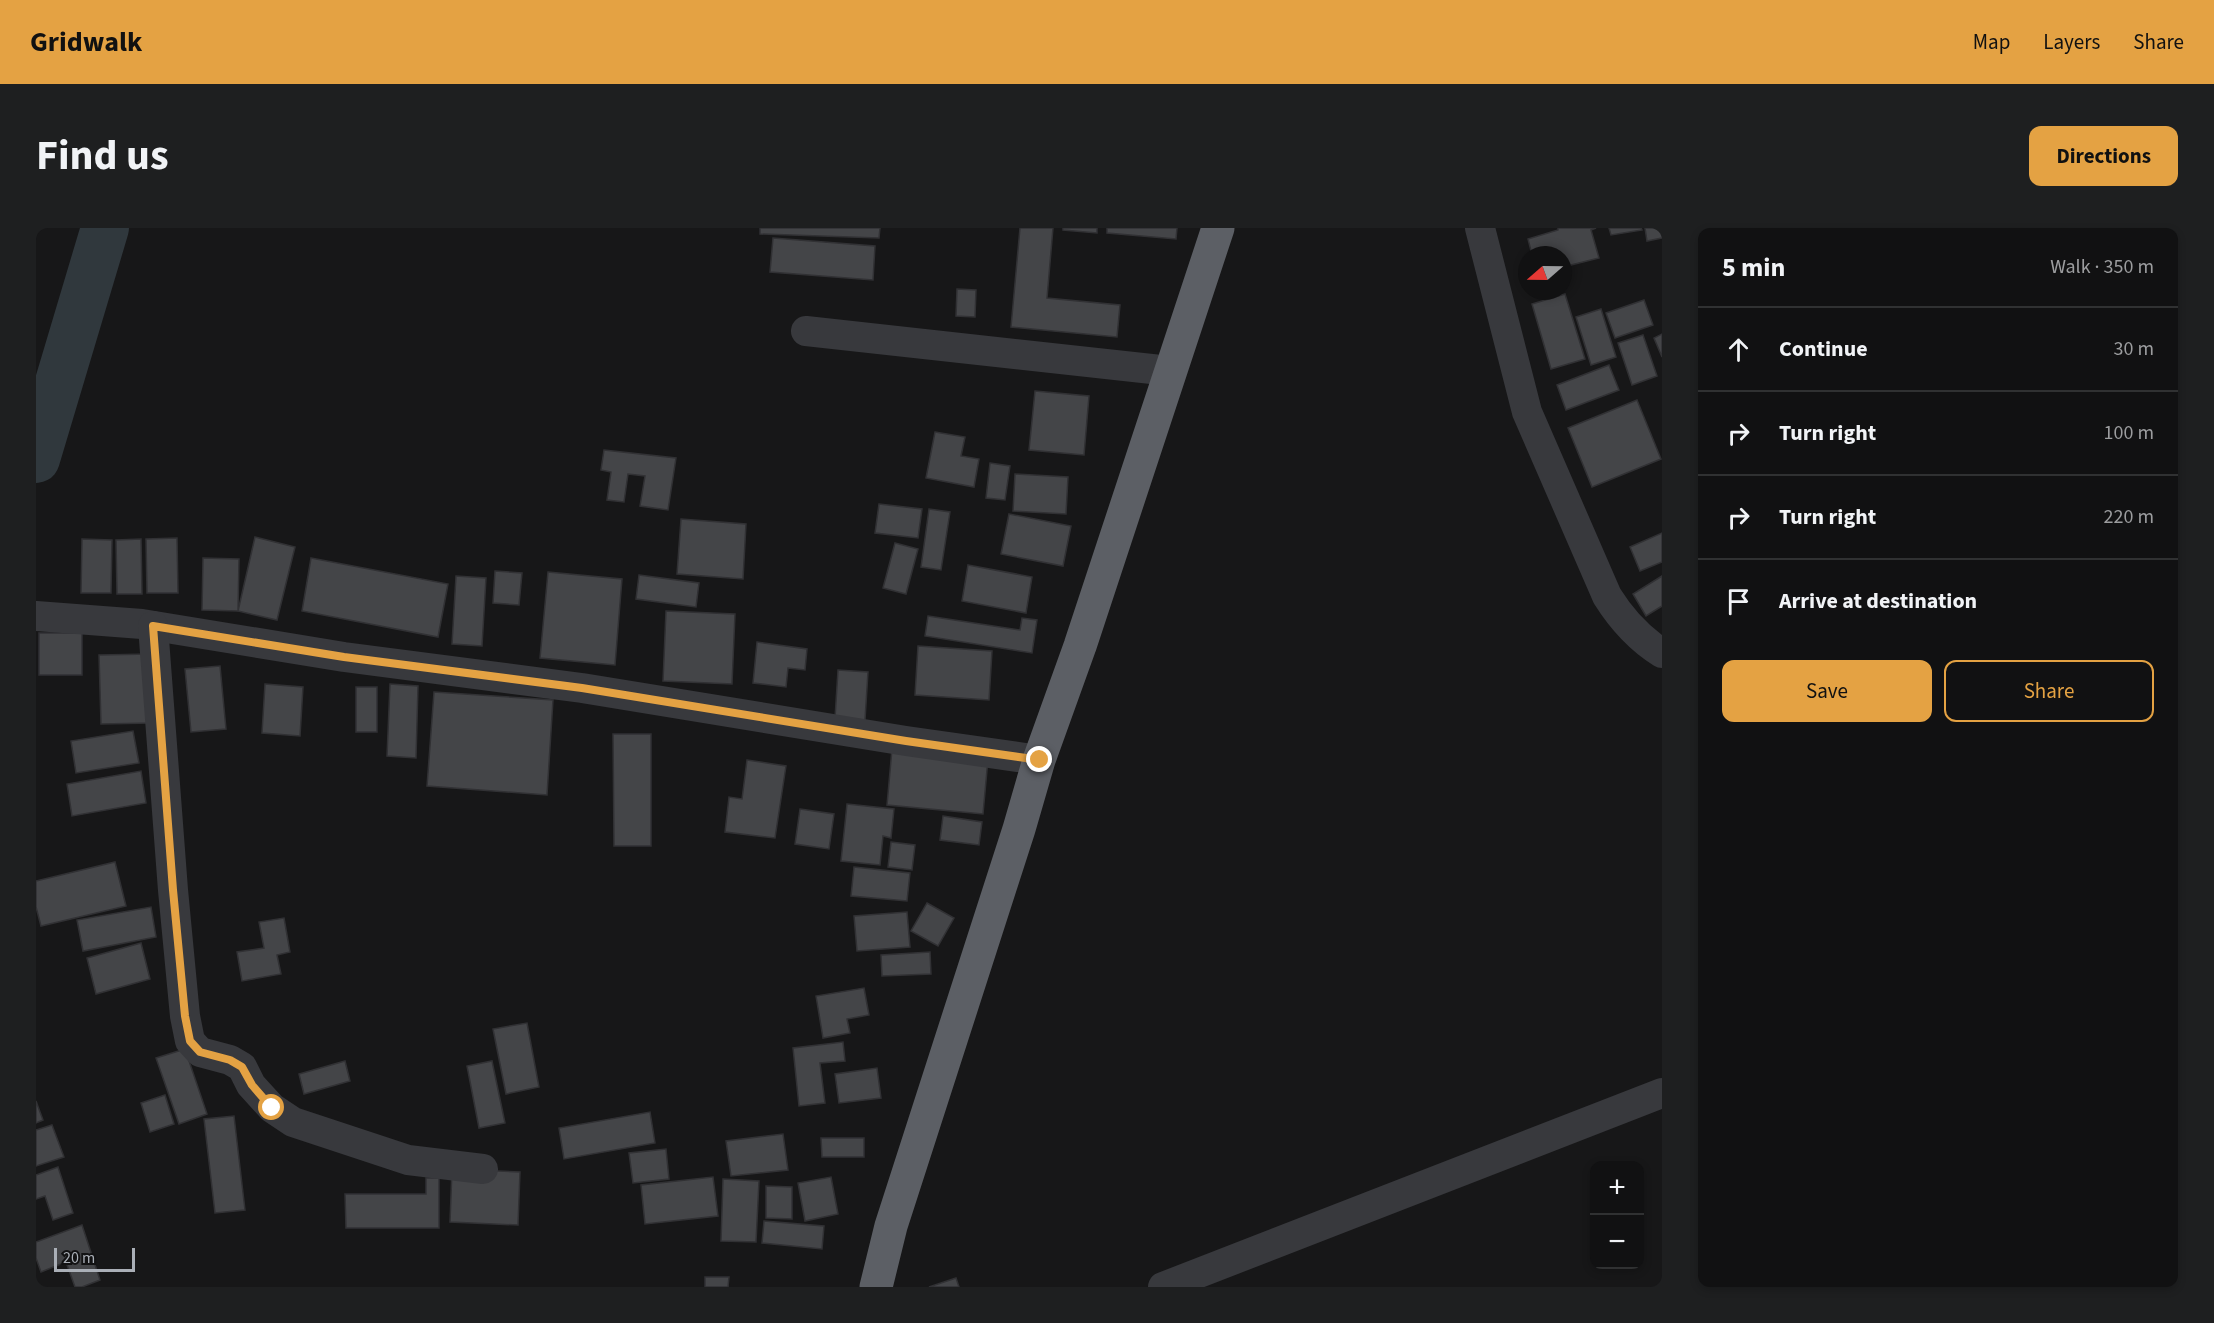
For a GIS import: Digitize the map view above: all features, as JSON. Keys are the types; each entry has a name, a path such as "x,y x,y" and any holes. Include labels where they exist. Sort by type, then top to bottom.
{"highway":[{"path":"876,1287 891,1226 1040,760 1218,228"}],"street":[{"path":"1480,228 1527,412 1608,596 1641,639 1662,653"},
{"path":"806,331 1170,371"},
{"path":"36,616 153,626 344,657 582,688 894,739 1040,760"},
{"path":"153,626 173,890 185,1016 190,1041 200,1052 230,1060 242,1067 252,1085 272,1108 293,1122 408,1160 483,1169"},
{"path":"1163,1287 1662,1093"}],"building":[{"path":"760,228 880,228 879,238 760,234"},
{"path":"1020,228 1053,228 1047,298 1120,305 1117,337 1011,327"},
{"path":"1063,228 1097,228 1097,233 1063,230"},
{"path":"1107,228 1177,228 1176,239 1107,233"},
{"path":"1558,228 1596,228 1591,230 1599,258 1572,265 1572,246 1530,246 1528,239 1558,230"},
{"path":"1609,228 1641,228 1642,230 1611,235"},
{"path":"1645,228 1662,228 1662,238 1647,241"},
{"path":"773,238 875,246 873,280 770,272"},
{"path":"957,289 976,290 975,317 956,316"},
{"path":"1545,300 1567,300 1585,359 1551,369 1532,304"},
{"path":"1644,300 1653,325 1615,338 1606,313"},
{"path":"1601,309 1616,357 1591,365 1576,317"},
{"path":"1662,334 1662,357 1654,338"},
{"path":"1643,335 1657,376 1632,385 1618,343"},
{"path":"1609,365 1619,390 1566,410 1557,385"},
{"path":"1035,391 1089,396 1084,455 1029,450"},
{"path":"1637,400 1661,459 1592,487 1568,428"},
{"path":"935,432 965,437 961,456 979,459 974,487 926,478"},
{"path":"604,450 676,458 668,510 640,506 645,476 628,474 624,502 607,500 611,472 601,470"},
{"path":"990,463 1010,466 1005,500 986,498"},
{"path":"1015,474 1068,477 1066,514 1013,511"},
{"path":"879,504 922,509 918,538 875,533"},
{"path":"929,509 950,512 941,570 921,567"},
{"path":"1009,514 1071,526 1063,566 1001,554"},
{"path":"681,519 746,524 743,579 677,574"},
{"path":"1662,533 1662,562 1640,571 1630,547"},
{"path":"255,537 295,547 277,620 238,611"},
{"path":"177,538 178,593 147,593 146,539"},
{"path":"82,539 112,540 111,593 81,593"},
{"path":"141,539 142,594 117,594 116,540"},
{"path":"895,543 918,549 906,594 883,588"},
{"path":"203,558 239,559 238,611 202,610"},
{"path":"311,558 448,584 438,637 302,611"},
{"path":"968,565 1032,577 1026,613 962,601"},
{"path":"495,571 522,573 519,605 493,603"},
{"path":"548,572 622,579 615,665 540,658"},
{"path":"639,575 699,583 696,607 636,599"},
{"path":"456,576 486,578 482,646 452,644"},
{"path":"1662,576 1662,606 1646,616 1633,594"},
{"path":"666,611 735,614 732,684 663,681"},
{"path":"928,616 1020,630 1022,618 1037,620 1032,653 925,636"},
{"path":"39,633 82,633 82,675 39,675"},
{"path":"757,642 807,649 805,670 788,668 786,687 753,683"},
{"path":"918,646 992,651 989,700 915,695"},
{"path":"150,654 152,723 101,724 99,655"},
{"path":"220,666 226,729 191,732 185,669"},
{"path":"838,670 868,672 865,720 835,718"},
{"path":"265,684 303,687 300,736 262,733"},
{"path":"390,684 418,686 416,758 387,756"},
{"path":"356,687 377,687 377,732 356,732"},
{"path":"434,692 553,700 547,795 427,786"},
{"path":"133,731 139,763 76,773 71,741"},
{"path":"613,734 651,734 651,846 614,846"},
{"path":"892,749 988,759 983,814 887,805"},
{"path":"747,760 786,766 775,838 725,832 729,797 742,799"},
{"path":"141,771 146,803 72,816 67,784"},
{"path":"847,804 894,809 891,838 883,836 880,865 841,861"},
{"path":"800,809 834,814 829,849 795,844"},
{"path":"943,816 982,822 979,845 940,840"},
{"path":"891,842 915,845 912,870 888,867"},
{"path":"115,862 126,906 41,926 36,907 36,881"},
{"path":"854,867 910,873 907,901 851,896"},
{"path":"927,903 954,918 938,946 911,931"},
{"path":"151,907 156,937 83,951 77,920"},
{"path":"907,912 910,947 857,951 854,916"},
{"path":"284,918 290,952 277,955 281,974 242,981 237,952 264,948 259,922"},
{"path":"141,943 150,979 96,994 87,958"},
{"path":"930,952 931,974 882,976 881,955"},
{"path":"864,988 869,1015 847,1019 850,1033 823,1038 816,996"},
{"path":"527,1023 539,1087 506,1094 493,1029"},
{"path":"843,1042 845,1061 820,1063 825,1103 799,1106 793,1048"},
{"path":"185,1049 207,1114 179,1124 156,1058"},
{"path":"345,1061 350,1081 304,1094 299,1074"},
{"path":"492,1061 505,1123 479,1128 467,1066"},
{"path":"877,1068 881,1098 839,1103 835,1074"},
{"path":"165,1095 174,1124 150,1132 141,1103"},
{"path":"36,1101 43,1120 36,1123"},
{"path":"650,1112 655,1143 564,1159 559,1128"},
{"path":"234,1116 245,1210 215,1213 204,1119"},
{"path":"52,1125 64,1157 36,1166 36,1130"},
{"path":"783,1134 788,1170 731,1176 726,1141"},
{"path":"821,1138 864,1138 864,1157 822,1157"},
{"path":"666,1149 669,1179 633,1183 629,1153"},
{"path":"58,1167 73,1213 53,1220 45,1196 36,1199 36,1175"},
{"path":"452,1169 520,1172 518,1225 450,1222"},
{"path":"713,1177 718,1216 645,1224 641,1185"},
{"path":"831,1177 838,1214 805,1221 798,1183"},
{"path":"426,1178 439,1178 439,1228 346,1228 345,1194 426,1194"},
{"path":"723,1179 759,1181 756,1242 721,1241"},
{"path":"766,1186 792,1187 792,1219 766,1218"},
{"path":"764,1221 824,1226 822,1249 762,1243"},
{"path":"82,1225 100,1280 82,1287 75,1287 66,1262 41,1272 36,1258 36,1242"},
{"path":"705,1277 729,1277 728,1287 705,1287"},
{"path":"956,1278 959,1287 929,1287"}],"waterway":[{"path":"36,459 105,228"}],"route":[{"path":"272,1108 252,1085 242,1067 230,1060 200,1052 190,1041 185,1016 173,890 153,626 344,657 582,688 906,741 1040,760"}]}
